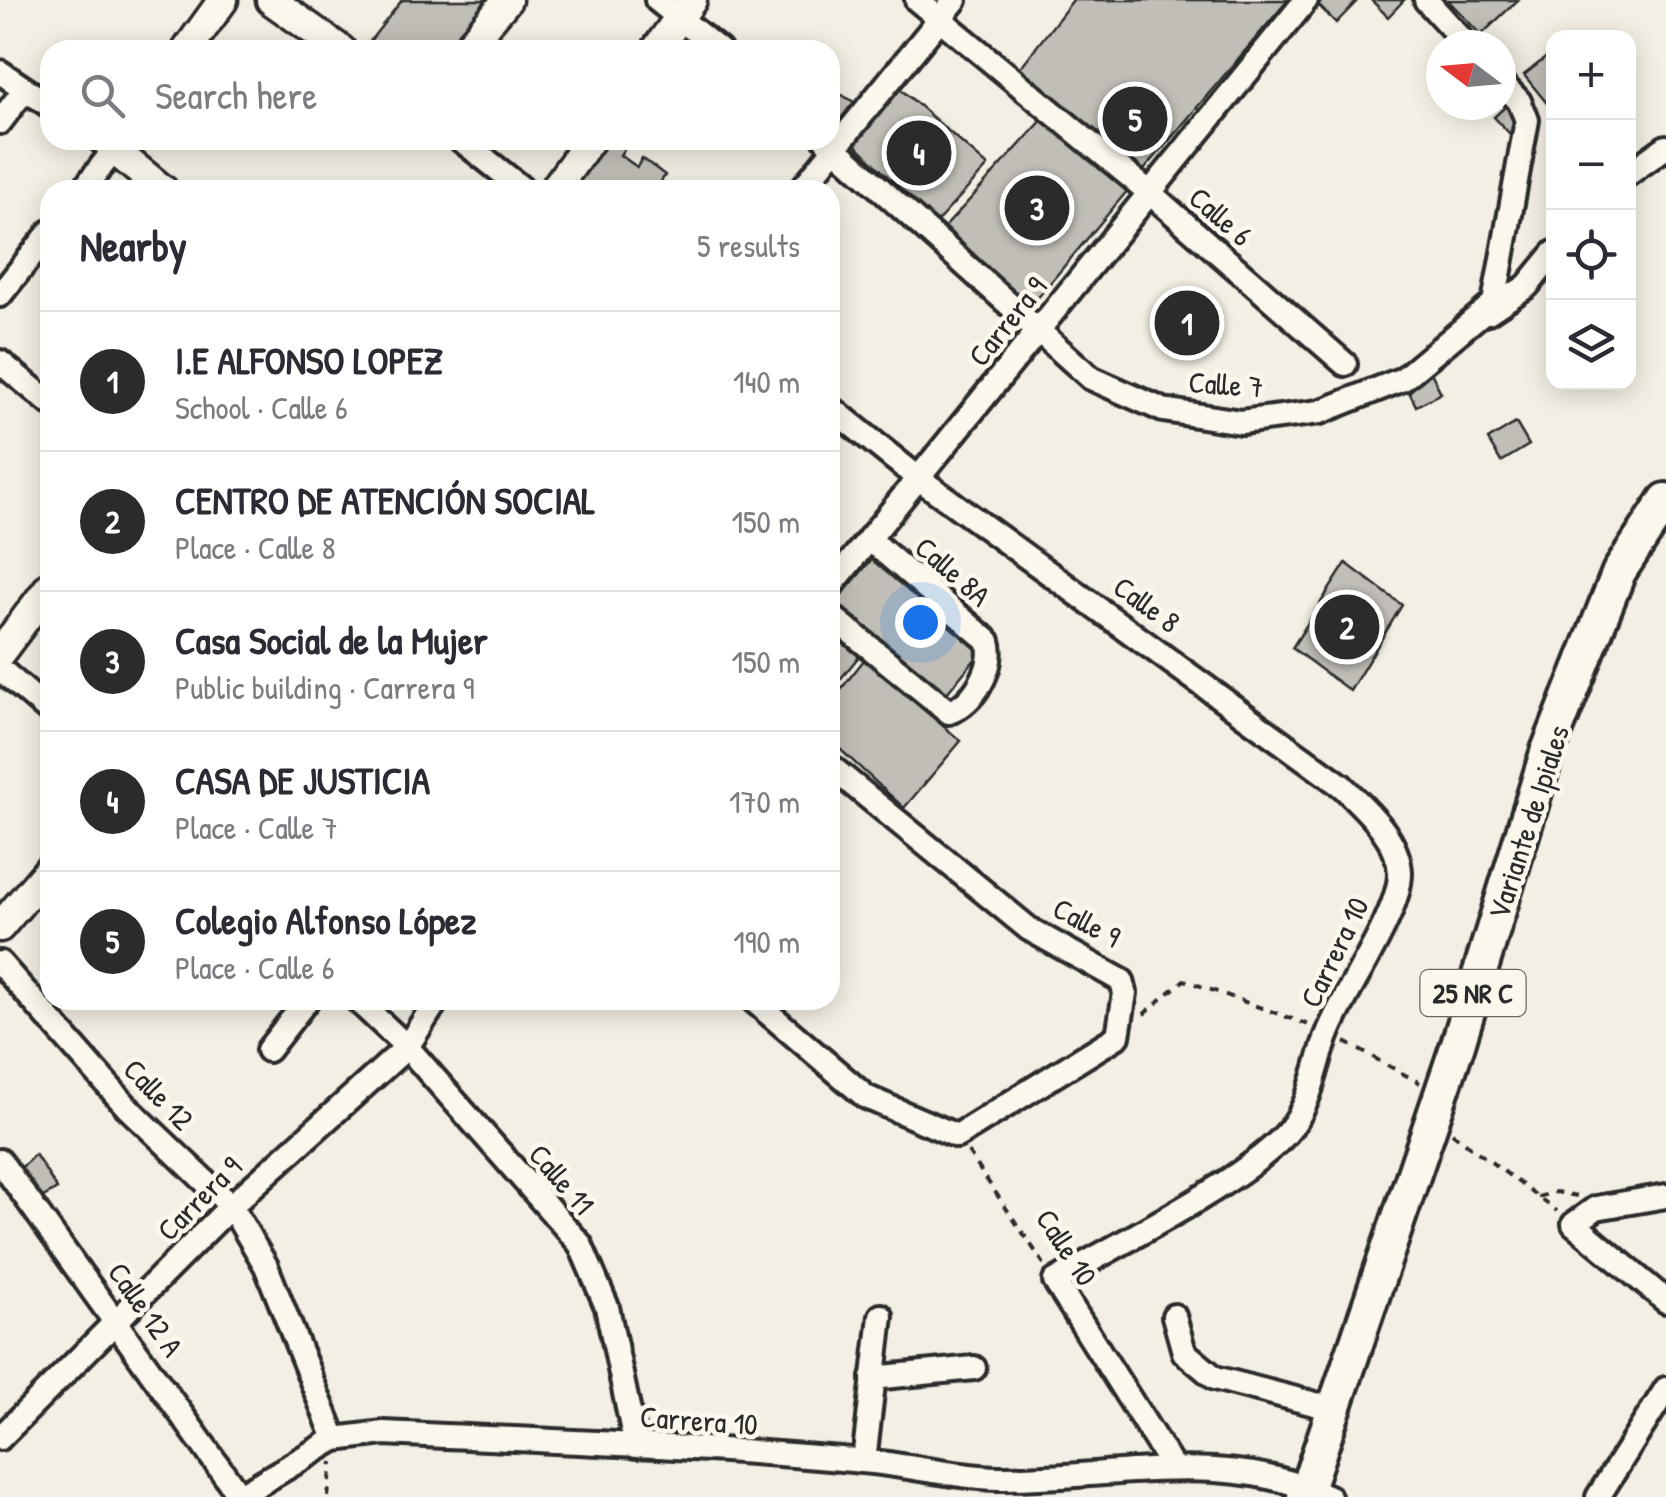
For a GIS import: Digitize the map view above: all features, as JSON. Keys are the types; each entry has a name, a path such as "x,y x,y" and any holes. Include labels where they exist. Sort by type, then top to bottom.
{"highway":[{"name":"Variante de Ipiales","path":"1313,1494 1334,1409 1437,1107 1547,753 1619,572 1666,500"}],"main road":[{"path":"194,40 223,0"},
{"path":"271,0 326,40"},
{"path":"473,40 507,0"},
{"path":"661,40 676,6"},
{"path":"120,150 153,180"},
{"path":"561,180 583,150"},
{"path":"0,653 40,599"},
{"path":"0,927 40,880"}],"street":[{"name":"Calle 6","path":"917,0 1150,193 1346,364"},
{"path":"840,134 955,0"},
{"name":"Carrera 9","path":"840,575 1306,0"},
{"path":"1426,0 1453,30"},
{"path":"676,6 709,40"},
{"path":"0,72 40,99"},
{"path":"0,122 25,89"},
{"path":"1456,334 1494,303 1527,120 1516,98"},
{"path":"1636,169 1666,148"},
{"path":"89,180 108,150"},
{"path":"474,150 511,180"},
{"path":"808,180 827,150"},
{"name":"Calle 7","path":"838,150 1036,333 1091,378 1163,410 1241,422 1320,412 1402,378 1456,334"},
{"path":"0,295 40,245"},
{"path":"1456,334 1528,286 1546,263"},
{"path":"0,362 40,396"},
{"name":"Calle 8","path":"840,415 918,478 1342,786 1394,847 1400,874"},
{"name":"Calle 8A","path":"840,623 949,712 960,708 990,668 992,653 988,641 869,539"},
{"path":"0,669 40,703"},
{"name":"Calle 9","path":"840,774 1029,929 1122,981 1126,993 1118,1036"},
{"name":"Carrera 10","path":"1055,1281 1242,1170 1290,1130 1310,1094 1328,1032 1390,908 1400,874"},
{"name":"Calle 12","path":"0,963 40,1009"},
{"name":"Calle 12","path":"41,1010 127,1108 230,1206 266,1266 335,1439"},
{"path":"268,1050 299,1010"},
{"name":"Calle 11","path":"368,1010 407,1048 580,1244 608,1307 636,1446"},
{"name":"Carrera 9","path":"0,1438 120,1322 230,1206 407,1048 431,1010"},
{"path":"765,1010 866,1096 957,1136 1118,1036"},
{"name":"Calle 12 A","path":"2,1169 120,1322 238,1496"},
{"path":"1666,1196 1596,1208 1574,1224 1666,1301"},
{"name":"Calle 10","path":"1055,1281 1172,1466"},
{"path":"864,1461 881,1316"},
{"path":"1174,1316 1184,1352 1215,1378 1334,1409"},
{"path":"874,1378 974,1368"},
{"path":"1598,1497 1666,1389"},
{"name":"Carrera 10","path":"238,1496 335,1439 384,1433 864,1461 1000,1488 1172,1466"},
{"path":"1172,1466 1313,1494"}],"path":[{"path":"1118,1036 1184,980 1328,1032 1437,1107 1574,1224"},
{"name":"Calle 10","path":"957,1136 1055,1281"},
{"path":"328,1497 335,1439"}],"building":[{"path":"402,0 489,0 458,40 371,40"},
{"path":"1073,0 1288,0 1144,170 1020,68"},
{"path":"1323,0 1358,0 1336,23 1318,5"},
{"path":"1371,0 1404,0 1388,17"},
{"path":"1448,0 1518,0 1486,30 1476,30"},
{"path":"1546,57 1546,102 1524,75"},
{"path":"898,87 988,166 935,224 852,141"},
{"path":"840,94 854,102 840,120"},
{"path":"1516,111 1526,122 1511,135 1497,120 1516,120"},
{"path":"1045,117 1128,190 1030,307 945,227"},
{"path":"589,150 623,150 620,155 637,167 642,158 665,175 662,180 570,180"},
{"path":"1428,366 1441,393 1416,406 1403,379"},
{"path":"1516,423 1529,445 1501,462 1488,440"},
{"path":"872,559 982,651 941,700 840,616 840,597"},
{"path":"1346,563 1402,605 1350,691 1292,648"},
{"path":"840,639 860,655 840,680"},
{"path":"864,660 961,741 904,808 840,749 840,690"},
{"path":"35,1154 57,1189 38,1200 17,1172"}],"place":[{"name":"Colegio Alfonso López","path":"1135,119"},
{"name":"CASA DE JUSTICIA","path":"919,153"},
{"name":"Casa Social de la Mujer","path":"1037,208"},
{"name":"I.E ALFONSO LOPEZ","path":"1187,323"},
{"name":"CENTRO DE ATENCIÓN SOCIAL","path":"1347,627"}]}
